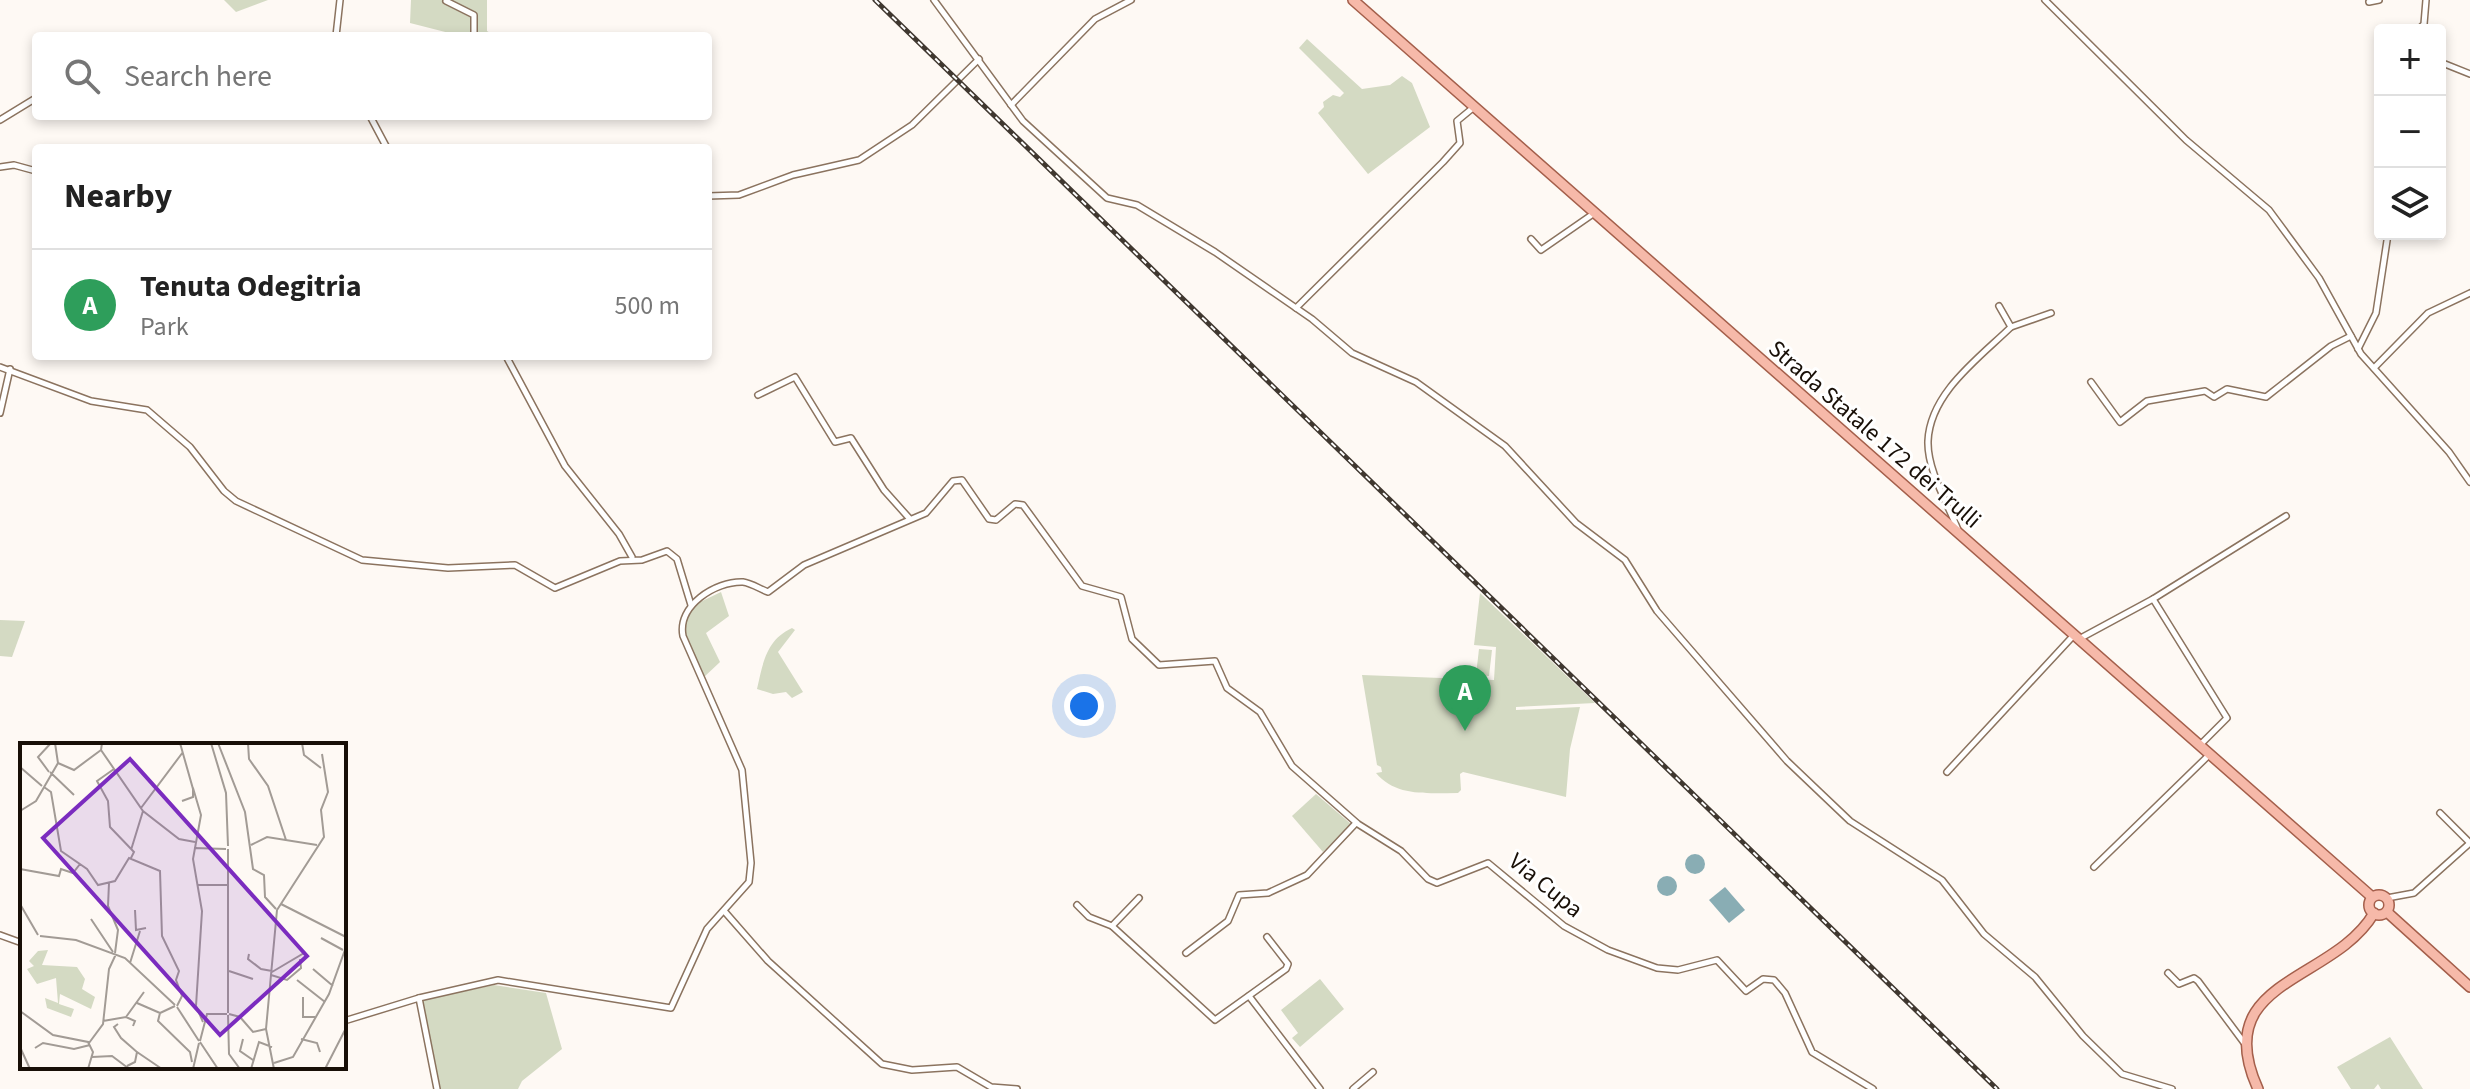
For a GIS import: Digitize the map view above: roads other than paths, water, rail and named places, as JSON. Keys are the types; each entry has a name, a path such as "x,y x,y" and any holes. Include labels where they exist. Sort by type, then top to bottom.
{"main road":[{"name":"Strada Statale 172 dei Trulli","path":"1353,0 1593,214 1958,531 2208,756 2372,897"},
{"path":"2374,913 2369,906 2372,897 2378,894 2387,898 2387,912"},
{"path":"2258,1089 2246,1058 2245,1044 2251,1020 2263,1002 2358,932 2374,913 2387,912 2470,987"}],"street":[{"path":"336,32 340,0"},
{"path":"934,0 1023,121 1107,198 1137,205 1215,252 1296,308 1352,353 1416,382 1505,446 1576,523 1625,560 1657,611 1787,761 1850,821 1942,880 1984,934 2035,977 2083,1036 2122,1074 2172,1089"},
{"path":"1011,105 1092,22 1131,0"},
{"path":"2045,0 2186,140 2269,210 2319,278 2358,349 2449,452 2470,482"},
{"path":"2369,2 2379,0"},
{"path":"2424,24 2426,0"},
{"path":"446,1 474,15 474,32"},
{"path":"712,196 739,195 793,175 859,160 912,125 979,59"},
{"path":"2446,64 2470,74"},
{"path":"0,120 32,100"},
{"path":"1296,308 1451,152 1460,139 1457,121 1474,107"},
{"path":"372,120 385,144"},
{"path":"0,167 14,165 32,170"},
{"path":"1531,239 1541,250 1593,214"},
{"path":"2358,349 2376,313 2387,240"},
{"path":"2374,368 2428,313 2470,293"},
{"path":"1999,306 2011,327"},
{"path":"1958,531 1934,472 1928,443 1933,419 1952,384 2011,327 2051,313"},
{"path":"2091,382 2120,422 2147,401 2205,391 2214,397 2227,389 2266,397 2331,346 2351,336"},
{"path":"508,360 565,466 619,534 632,558 638,561 670,551 677,559 691,605"},
{"path":"0,367 91,401 147,410 190,447 224,491 236,501 362,560 448,568 515,565 555,588 632,558"},
{"path":"0,413 10,369"},
{"path":"346,1020 419,998 498,980 671,1008 707,929 749,882 745,790 729,738 683,636 683,618 691,605 735,584 745,582 768,592 804,565 909,518 884,490 851,438 835,442 795,377 758,395"},
{"name":"Via Cupa","path":"909,518 926,513 953,481 962,480 989,519 996,520 1015,504 1023,505 1082,586 1121,597 1132,639 1159,665 1215,661 1227,688 1260,712 1292,766 1356,823 1401,851 1434,882 1488,863 1564,926 1608,950 1657,968 1678,970 1717,960 1746,991 1763,979 1774,980 1785,993 1812,1052 1873,1089"},
{"path":"1947,772 2076,637 2153,599 2286,516"},
{"path":"2153,599 2227,718 2198,747"},
{"path":"2094,867 2208,756"},
{"path":"2387,898 2414,893 2470,843 2440,813"},
{"path":"1186,953 1228,921 1239,895 1250,891 1268,893 1307,875 1356,823"},
{"path":"1112,926 1139,898"},
{"path":"1077,905 1089,917 1112,926 1214,1019 1288,967 1267,937"},
{"path":"725,912 768,961 882,1064 912,1070 961,1068 991,1087 1017,1089"},
{"path":"0,935 20,942"},
{"path":"2168,973 2179,984 2194,978 2198,981 2245,1044"},
{"path":"1249,996 1320,1089"},
{"path":"419,998 437,1089"},
{"path":"1353,1089 1373,1072"}],"water":[{"path":"1695,854 1702,857 1705,864 1702,871 1695,874 1688,871 1685,864 1688,857"},
{"path":"1663,876 1671,876 1677,886 1671,896 1663,896 1657,890 1657,882"},
{"path":"1725,887 1745,910 1729,923 1709,900"}],"railway":[{"path":"875,0 1997,1089"}],"place":[{"name":"Tenuta Odegitria","path":"1465,731"}]}
